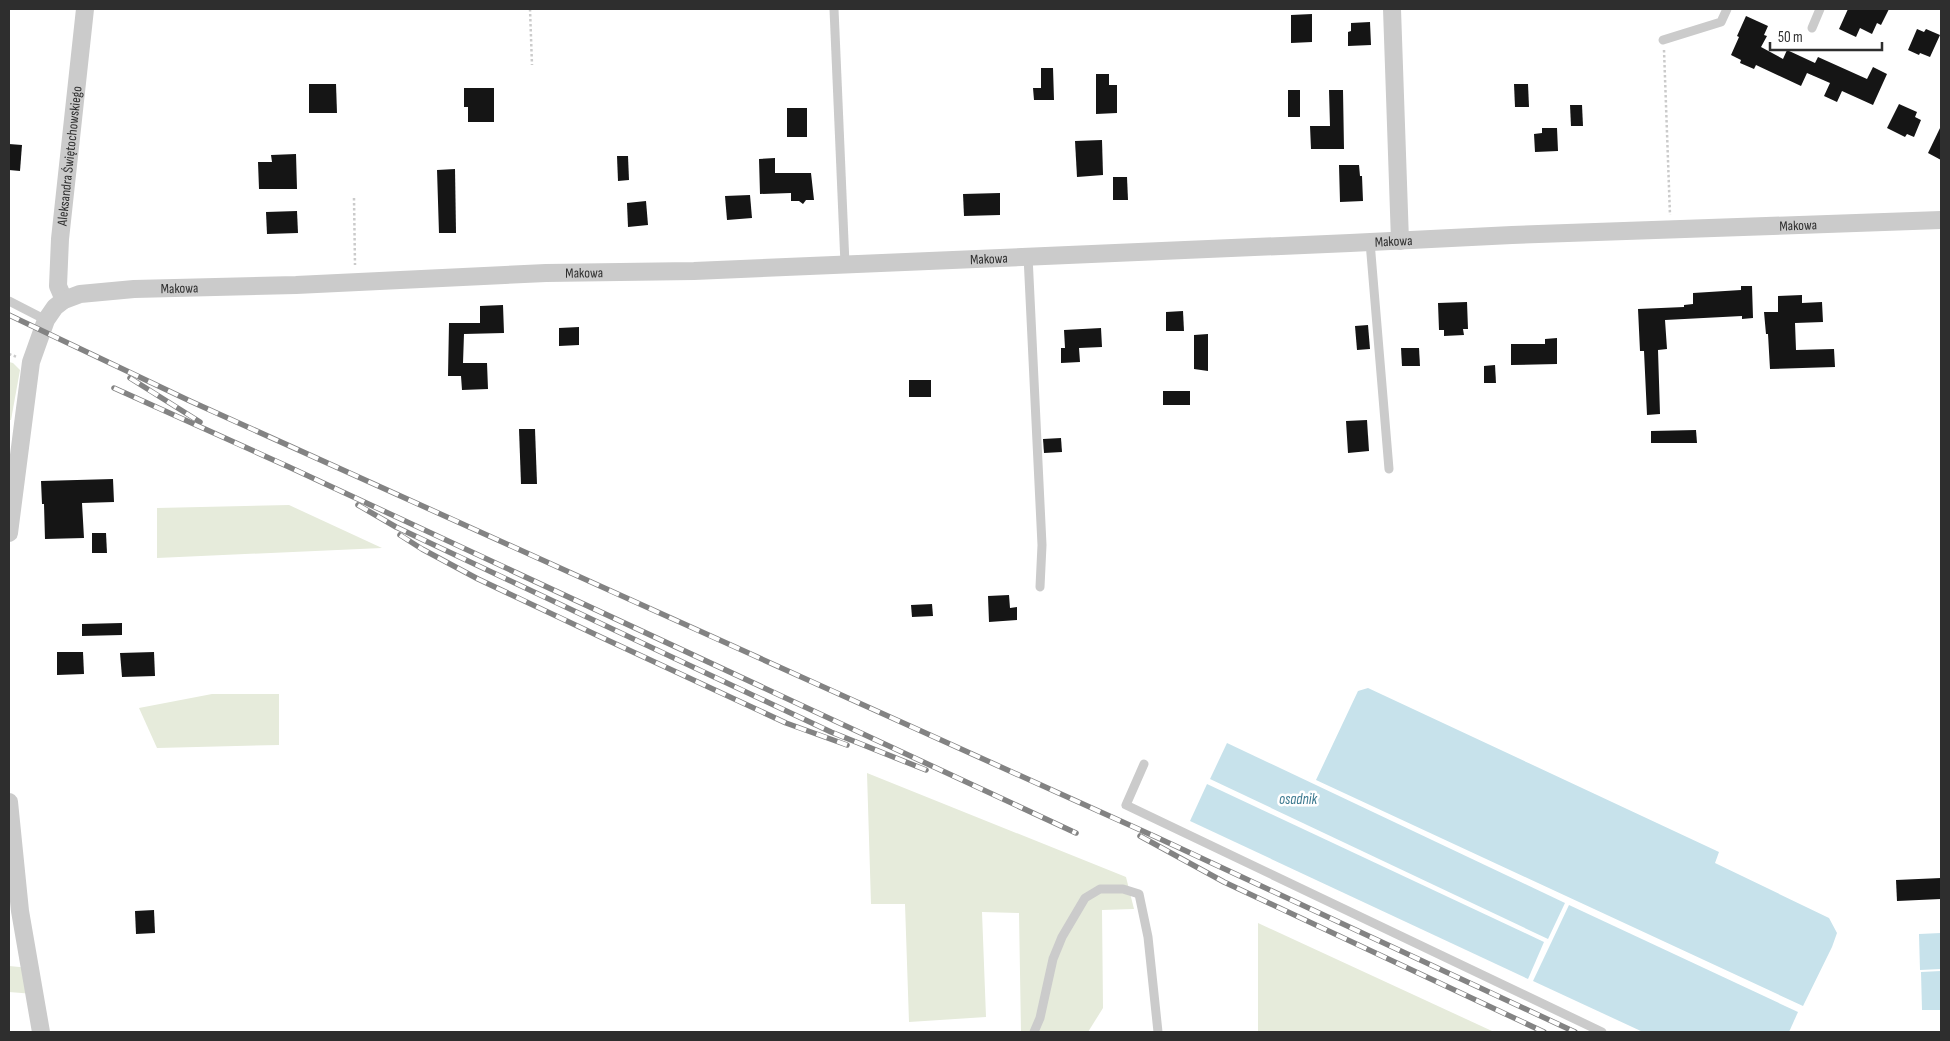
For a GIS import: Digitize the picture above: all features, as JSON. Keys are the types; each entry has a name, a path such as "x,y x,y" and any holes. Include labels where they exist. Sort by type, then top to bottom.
{"street":[{"name":"Aleksandra Świętochowskiego","path":"64,300 58,286 60,239 86,9"},
{"path":"1392,9 1400,240"},
{"name":"Makowa","path":"64,300 80,294 126,289 239,287 546,273 694,271 1671,228 1941,220"},
{"path":"9,533 15,449 31,362 46,320 64,300"},
{"path":"9,802 20,911 41,1032"}],"lane":[{"path":"834,9 844,264"},
{"path":"1663,40 1721,22 1727,9"},
{"path":"1812,28 1820,9"},
{"path":"1370,242 1389,469"},
{"path":"1028,256 1042,545 1040,587"},
{"path":"9,301 46,320"},
{"path":"1144,764 1126,805 1602,1032"},
{"path":"1034,1032 1040,1018 1053,959 1062,937 1085,898 1100,889 1123,889 1139,894 1143,909 1158,1032"}],"path":[{"path":"530,9 532,65"},
{"path":"1663,40 1671,228"},
{"path":"354,198 355,282"}],"green space":[{"path":"9,362 13,363 20,370 11,420 9,420"},
{"path":"289,505 382,548 157,558 157,508"},
{"path":"212,694 279,694 279,745 157,748 139,708"},
{"path":"867,773 1126,877 1134,909 1102,910 1103,1008 1088,1032 1021,1032 1019,913 982,912 986,1017 909,1022 905,904 871,904"},
{"path":"1258,923 1492,1031 1493,1032 1258,1032"},
{"path":"9,966 30,968 34,994 9,992"}],"water":[{"path":"1368,688 1719,852 1715,863 1829,918 1837,933 1803,1006 1316,780 1358,691"},
{"name":"osadnik","path":"1227,743 1565,903 1548,939 1210,779"},
{"name":"osadnik","path":"1207,784 1544,942 1528,979 1190,821"},
{"path":"1569,905 1798,1012 1789,1032 1643,1032 1533,981"},
{"path":"1941,933 1941,969 1920,970 1919,934"},
{"path":"1941,971 1941,1010 1922,1010 1921,972"}],"building":[{"path":"1848,9 1889,9 1881,25 1877,23 1872,34 1860,28 1856,37 1839,29"},
{"path":"1312,14 1312,42 1291,43 1291,15"},
{"path":"1746,16 1768,26 1764,35 1767,36 1761,47 1783,59 1787,50 1815,63 1818,57 1867,79 1873,67 1887,74 1873,105 1842,91 1837,102 1824,96 1830,83 1807,73 1801,86 1756,65 1754,69 1740,63 1741,60 1731,55"},
{"path":"1370,22 1371,45 1348,46 1348,32 1351,31 1351,23"},
{"path":"1917,29 1924,32 1926,29 1940,35 1930,57 1908,50"},
{"path":"1041,68 1053,68 1054,100 1034,100 1033,88 1041,88"},
{"path":"1096,74 1109,74 1109,85 1117,85 1117,113 1096,114"},
{"path":"309,84 336,84 337,113 309,113"},
{"path":"1514,84 1528,84 1529,107 1515,107"},
{"path":"464,88 494,88 494,122 468,122 468,107 464,107"},
{"path":"1288,90 1300,90 1300,117 1288,117"},
{"path":"1329,90 1343,90 1344,149 1311,149 1310,126 1330,126"},
{"path":"1899,104 1917,112 1915,117 1921,120 1914,137 1907,134 1905,137 1887,128"},
{"path":"1570,105 1582,105 1583,126 1571,126"},
{"path":"787,108 807,108 807,137 787,137"},
{"path":"1941,126 1941,160 1928,153"},
{"path":"1542,128 1557,128 1558,151 1535,152 1534,134 1542,133"},
{"path":"1102,140 1103,175 1077,177 1075,141"},
{"path":"9,144 22,145 20,171 9,170"},
{"path":"296,154 297,189 259,189 258,162 272,162 271,155"},
{"path":"617,156 628,156 629,180 618,181"},
{"path":"775,158 775,173 811,173 814,200 806,200 803,204 799,201 791,201 791,193 760,194 759,159"},
{"path":"1339,165 1359,165 1360,176 1362,176 1363,201 1340,202"},
{"path":"455,169 456,233 439,233 437,170"},
{"path":"1113,177 1127,177 1128,200 1113,200"},
{"path":"1000,193 1000,215 964,216 963,194"},
{"path":"750,195 752,218 727,220 725,196"},
{"path":"646,201 648,225 628,227 627,203"},
{"path":"297,211 298,233 267,234 266,212"},
{"path":"1741,286 1752,286 1753,318 1742,319 1742,316 1665,320 1667,349 1658,350 1660,414 1647,415 1644,351 1640,351 1638,309 1684,307 1684,305 1693,304 1693,293 1741,290"},
{"path":"1802,295 1802,303 1822,302 1823,322 1795,323 1796,350 1834,349 1835,367 1770,369 1768,334 1766,334 1764,312 1778,312 1778,296"},
{"path":"1467,302 1468,329 1463,329 1464,335 1444,336 1444,330 1439,330 1438,303"},
{"path":"503,305 504,333 464,334 463,363 487,363 488,389 462,390 461,376 448,376 449,323 480,323 480,306"},
{"path":"1183,311 1184,331 1166,331 1166,312"},
{"path":"1368,325 1370,349 1357,350 1355,326"},
{"path":"579,327 579,345 559,346 559,328"},
{"path":"1101,328 1102,347 1079,348 1080,362 1061,363 1061,348 1065,348 1064,330"},
{"path":"1208,334 1208,371 1194,369 1194,335"},
{"path":"1557,338 1557,364 1511,365 1511,344 1545,344 1545,339"},
{"path":"1401,348 1419,348 1420,366 1402,366"},
{"path":"1495,365 1496,383 1484,383 1484,366"},
{"path":"909,380 931,380 931,397 909,397"},
{"path":"1163,391 1190,391 1190,405 1163,405"},
{"path":"1367,420 1369,451 1348,453 1346,421"},
{"path":"519,429 535,429 537,484 521,484"},
{"path":"1696,430 1697,443 1651,443 1651,431"},
{"path":"1061,438 1062,452 1044,453 1043,439"},
{"path":"113,479 114,502 82,503 84,538 45,539 41,481"},
{"path":"92,533 106,533 107,553 92,553"},
{"path":"1009,595 1010,608 1017,607 1017,620 989,622 988,596"},
{"path":"932,604 933,616 912,617 911,605"},
{"path":"122,623 122,635 82,636 82,624"},
{"path":"57,652 83,652 84,674 57,675"},
{"path":"154,652 155,676 122,677 120,653"},
{"path":"1941,878 1941,899 1897,901 1896,880"},
{"path":"154,910 155,933 136,934 135,911"}],"railway":[{"path":"9,315 190,401 1156,837 1575,1032"},
{"path":"130,378 200,422"},
{"path":"114,388 289,467 1076,833"},
{"path":"358,505 396,527 831,732 926,770"},
{"path":"400,535 478,579 605,639 786,723 847,745"},
{"path":"1140,836 1224,882 1544,1032"}]}
